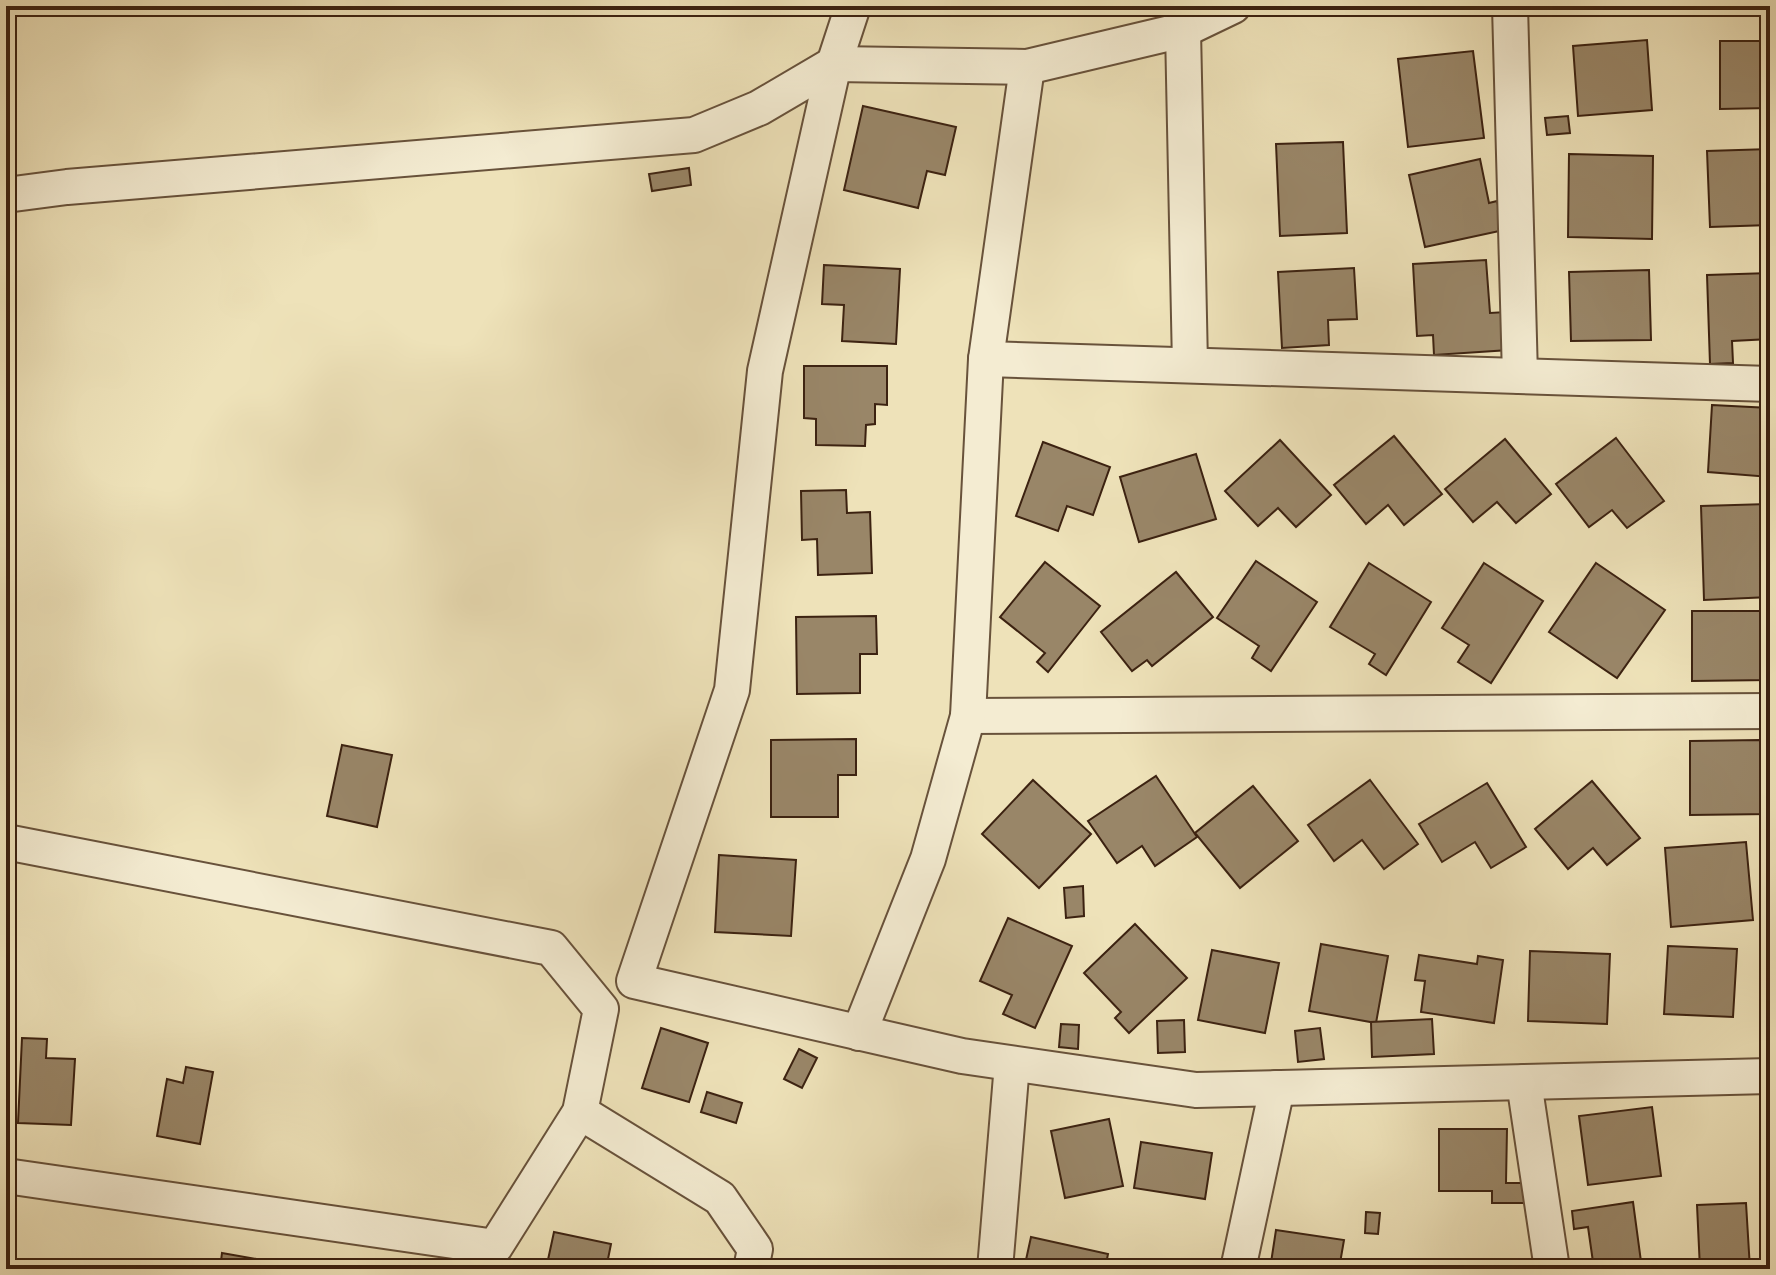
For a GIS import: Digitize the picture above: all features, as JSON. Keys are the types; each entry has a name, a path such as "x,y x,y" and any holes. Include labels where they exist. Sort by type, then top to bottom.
{"street":[{"path":"853,6 834,64 765,371 732,690 634,981 962,1056 1196,1090 1770,1076"},
{"path":"6,195 694,135 759,108 834,64 1027,67 1183,30 1233,6"},
{"path":"1510,6 1520,376"},
{"path":"1183,30 1190,365"},
{"path":"859,1033 928,859 968,716 986,359 1027,67"},
{"path":"986,359 1770,384"},
{"path":"968,716 1770,711"},
{"path":"6,842 551,948 601,1009 580,1112 495,1247 6,1176"},
{"path":"995,1269 1012,1064"},
{"path":"1524,1082 1552,1269"},
{"path":"1238,1269 1277,1088"},
{"path":"580,1112 720,1198 755,1249 751,1269"}],"building":[{"path":"1647,40 1652,110 1578,116 1573,46"},
{"path":"1720,41 1770,41 1770,108 1720,109"},
{"path":"1473,51 1484,138 1408,147 1398,59"},
{"path":"863,106 956,127 945,175 927,171 918,208 844,190"},
{"path":"1568,116 1570,133 1547,135 1545,118"},
{"path":"1343,142 1347,233 1280,236 1276,144"},
{"path":"1770,149 1770,225 1710,227 1707,151"},
{"path":"1569,154 1653,156 1652,239 1568,237"},
{"path":"1480,159 1489,203 1497,201 1504,230 1425,247 1409,175"},
{"path":"689,168 691,185 652,191 649,174"},
{"path":"1486,260 1490,313 1506,312 1509,350 1434,355 1433,335 1417,336 1413,264"},
{"path":"824,265 900,269 896,344 842,341 844,305 822,304"},
{"path":"1354,268 1357,319 1328,320 1329,345 1282,348 1278,272"},
{"path":"1649,270 1651,340 1571,341 1569,272"},
{"path":"1770,273 1770,339 1732,341 1733,363 1710,364 1707,275"},
{"path":"804,366 887,366 887,405 875,404 875,424 866,425 865,446 816,445 816,419 804,418"},
{"path":"1712,405 1770,408 1770,477 1708,472"},
{"path":"1394,436 1442,494 1404,525 1388,505 1366,524 1334,485"},
{"path":"1616,438 1664,501 1627,528 1612,510 1589,527 1556,484"},
{"path":"1505,439 1551,494 1516,523 1497,502 1473,522 1445,489"},
{"path":"1280,440 1331,495 1296,527 1278,508 1258,526 1225,491"},
{"path":"1043,442 1110,467 1093,515 1067,506 1058,531 1016,516"},
{"path":"1196,454 1216,519 1139,542 1120,477"},
{"path":"846,490 847,513 870,512 872,573 818,575 817,539 802,540 801,491"},
{"path":"1768,504 1770,597 1704,600 1701,506"},
{"path":"1256,561 1317,602 1271,671 1252,658 1259,646 1217,618"},
{"path":"1045,562 1100,606 1048,672 1037,662 1045,653 1000,617"},
{"path":"1369,563 1431,602 1386,675 1369,664 1375,654 1330,627"},
{"path":"1484,563 1543,601 1491,683 1458,662 1469,645 1442,628"},
{"path":"1596,563 1665,610 1617,678 1549,632"},
{"path":"1176,572 1213,617 1152,666 1147,660 1132,671 1101,632"},
{"path":"1692,611 1763,611 1763,619 1770,619 1770,680 1692,681"},
{"path":"876,616 877,654 860,654 860,693 797,694 796,617"},
{"path":"856,739 856,775 838,775 838,817 771,817 771,740"},
{"path":"1760,740 1760,783 1770,783 1770,814 1690,815 1690,741"},
{"path":"342,745 392,755 377,827 327,816"},
{"path":"1156,776 1197,837 1155,866 1142,846 1117,863 1088,821"},
{"path":"1033,780 1091,834 1039,888 982,834"},
{"path":"1370,780 1418,844 1384,869 1362,840 1334,861 1308,825"},
{"path":"1592,781 1640,838 1607,865 1593,848 1568,869 1535,829"},
{"path":"1487,783 1526,847 1491,868 1475,842 1442,862 1419,824"},
{"path":"1253,786 1298,841 1240,888 1195,833"},
{"path":"1746,842 1753,920 1671,927 1665,848"},
{"path":"719,855 796,860 791,936 715,932"},
{"path":"1083,886 1084,916 1066,918 1064,888"},
{"path":"1008,918 1072,946 1035,1028 1003,1014 1012,995 980,981"},
{"path":"1135,924 1187,978 1129,1033 1115,1018 1121,1012 1084,973"},
{"path":"1321,944 1388,956 1376,1023 1309,1011"},
{"path":"1668,946 1737,949 1733,1017 1664,1014"},
{"path":"1212,950 1279,963 1265,1033 1198,1020"},
{"path":"1530,951 1610,954 1607,1024 1528,1021"},
{"path":"1419,955 1477,964 1478,956 1503,960 1494,1023 1421,1012 1425,981 1415,980"},
{"path":"1432,1019 1434,1054 1372,1057 1371,1022"},
{"path":"1184,1020 1185,1052 1158,1053 1157,1021"},
{"path":"1061,1024 1079,1025 1078,1049 1059,1047"},
{"path":"661,1028 708,1043 689,1102 642,1088"},
{"path":"1320,1028 1324,1059 1298,1062 1295,1031"},
{"path":"22,1038 47,1039 46,1058 75,1059 71,1125 18,1123"},
{"path":"799,1049 817,1058 802,1088 784,1079"},
{"path":"186,1067 213,1072 200,1144 157,1136 167,1079 183,1083"},
{"path":"707,1092 742,1103 736,1123 701,1112"},
{"path":"1652,1107 1661,1176 1588,1185 1579,1116"},
{"path":"1109,1119 1123,1186 1065,1198 1051,1131"},
{"path":"1439,1129 1507,1129 1506,1183 1526,1183 1526,1203 1492,1203 1492,1191 1439,1191"},
{"path":"1141,1142 1212,1153 1205,1199 1134,1188"},
{"path":"1633,1202 1642,1269 1594,1269 1588,1227 1574,1229 1572,1211"},
{"path":"1746,1203 1750,1269 1700,1269 1697,1205"},
{"path":"1366,1212 1380,1213 1378,1234 1365,1233"},
{"path":"1276,1230 1344,1240 1339,1269 1270,1269"},
{"path":"554,1232 611,1244 606,1269 546,1269"},
{"path":"1031,1237 1108,1254 1105,1269 1024,1269"},
{"path":"222,1253 262,1260 261,1269 220,1269"},
{"path":"1122,1260 1192,1263 1191,1269 1121,1269"}]}
